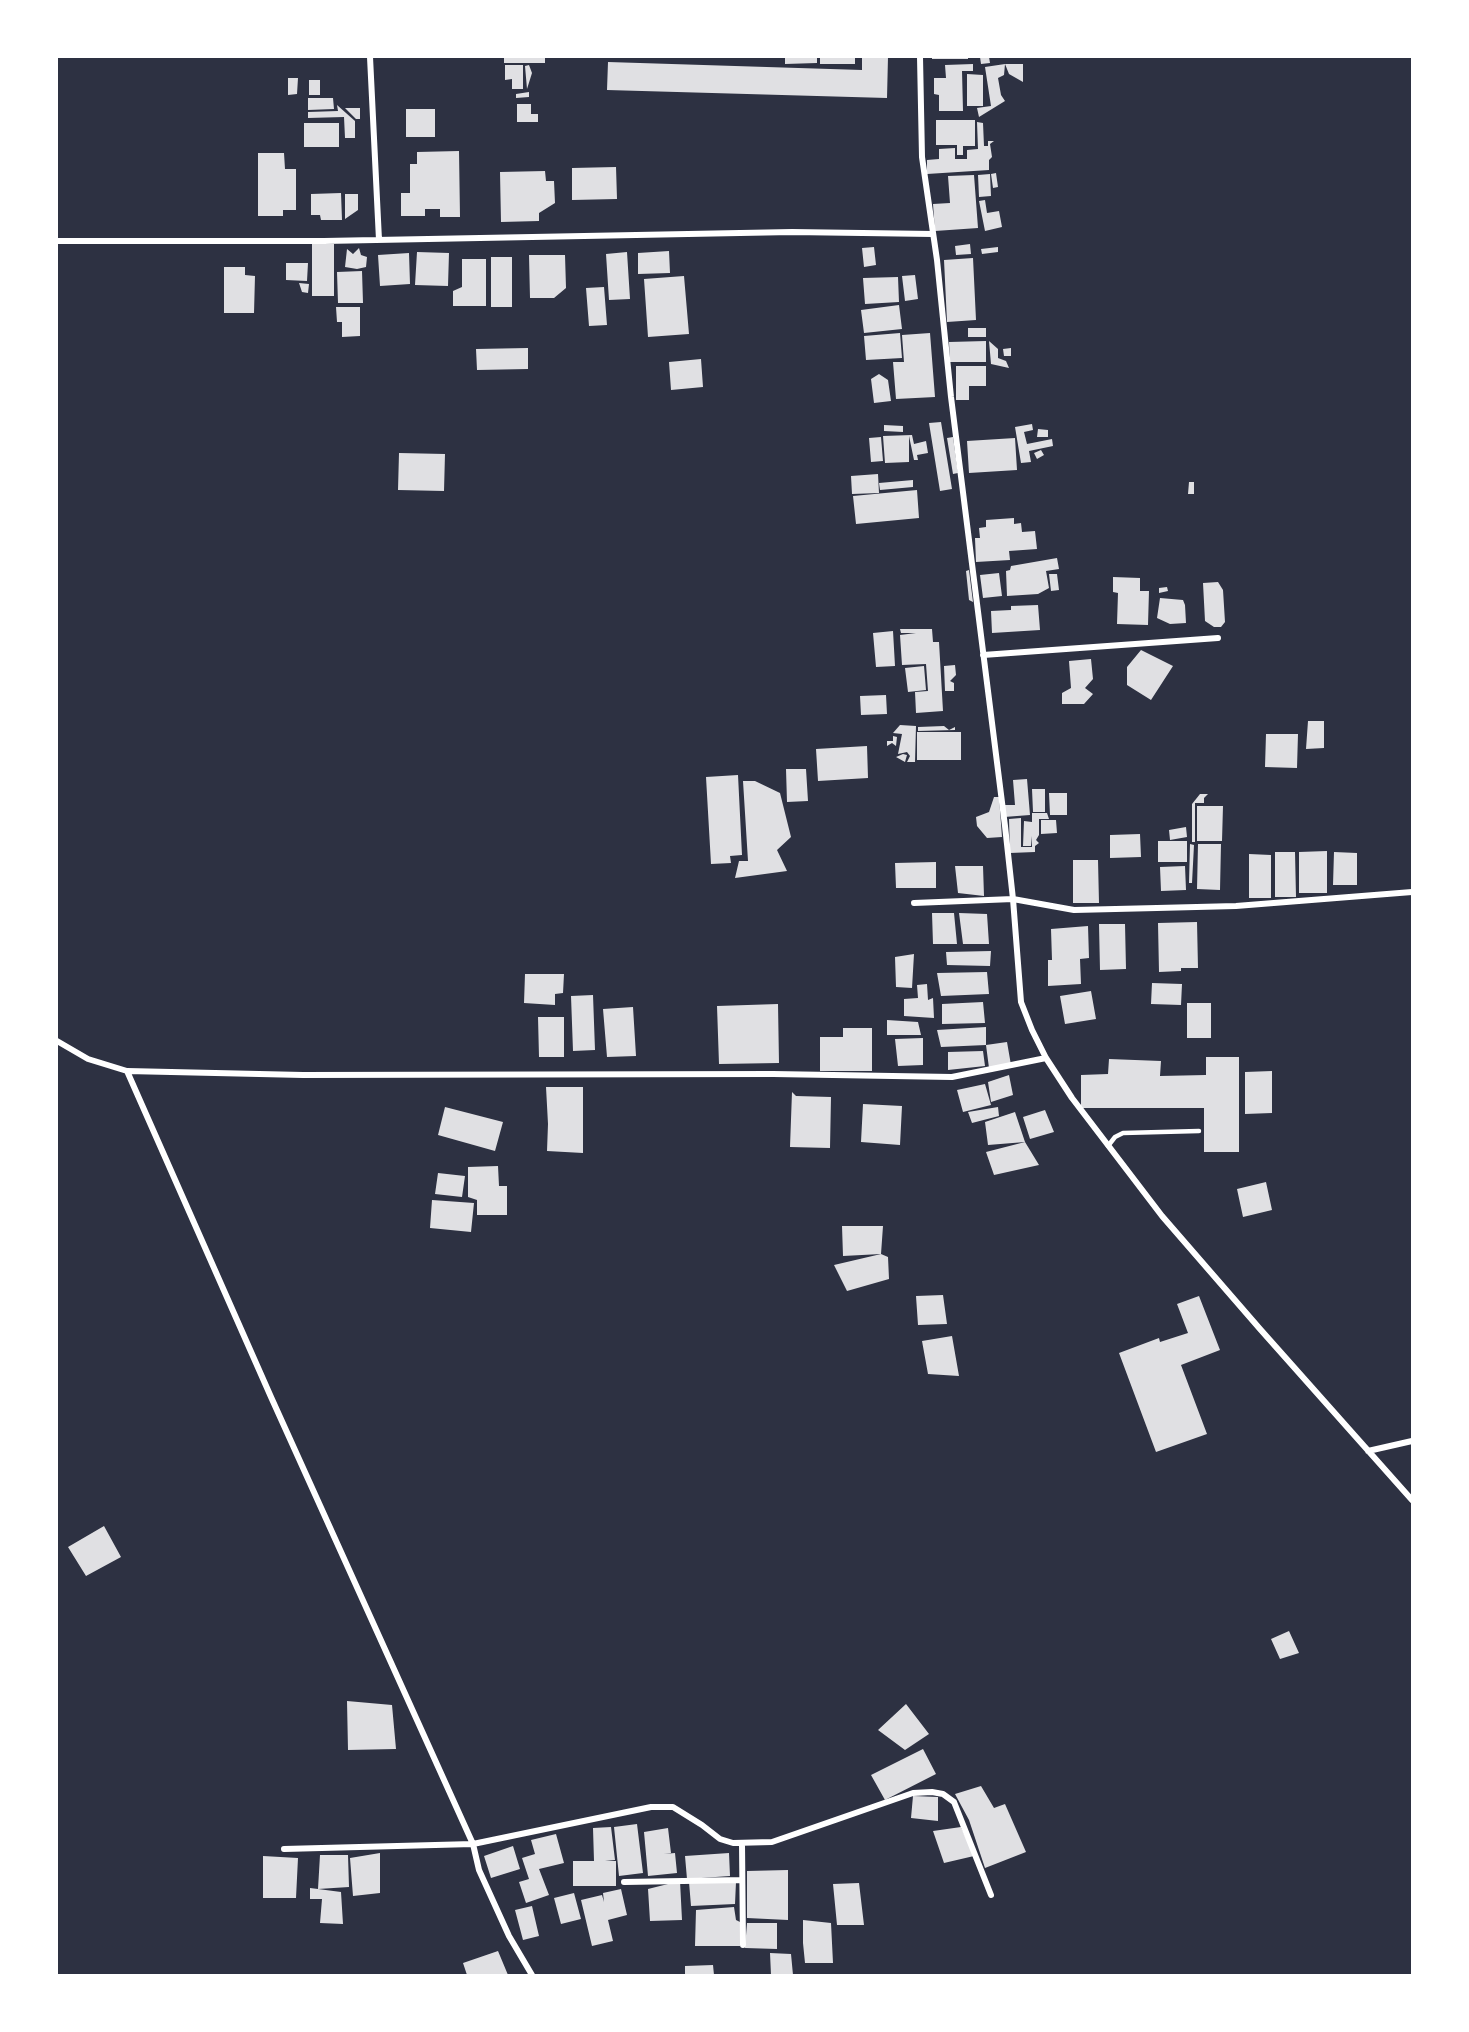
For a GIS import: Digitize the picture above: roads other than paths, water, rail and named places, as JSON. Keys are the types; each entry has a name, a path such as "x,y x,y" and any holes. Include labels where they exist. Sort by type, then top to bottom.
{"street":[{"path":"370,57 380,240"},
{"path":"920,57 922,157 1013,899 1022,1002 1032,1030 1046,1058 1072,1098 1162,1216 1412,1500"},
{"path":"57,242 380,240 792,232 933,234"},
{"path":"983,655 1218,638"},
{"path":"914,903 1013,899 1074,910 1236,906 1412,892"},
{"path":"57,1041 88,1059 127,1071 303,1075 773,1074 952,1077 1046,1058"},
{"path":"127,1071 473,1844 479,1870 505,1927 532,1975"},
{"path":"1368,1451 1412,1441"},
{"path":"284,1849 473,1844 651,1807 673,1807 720,1839 742,1844 772,1842 913,1793 943,1794 954,1802 991,1895"},
{"path":"742,1844 744,1945"},
{"path":"624,1882 742,1880"}],"lane":[{"path":"1108,1146 1115,1137 1123,1133 1198,1131"}]}
